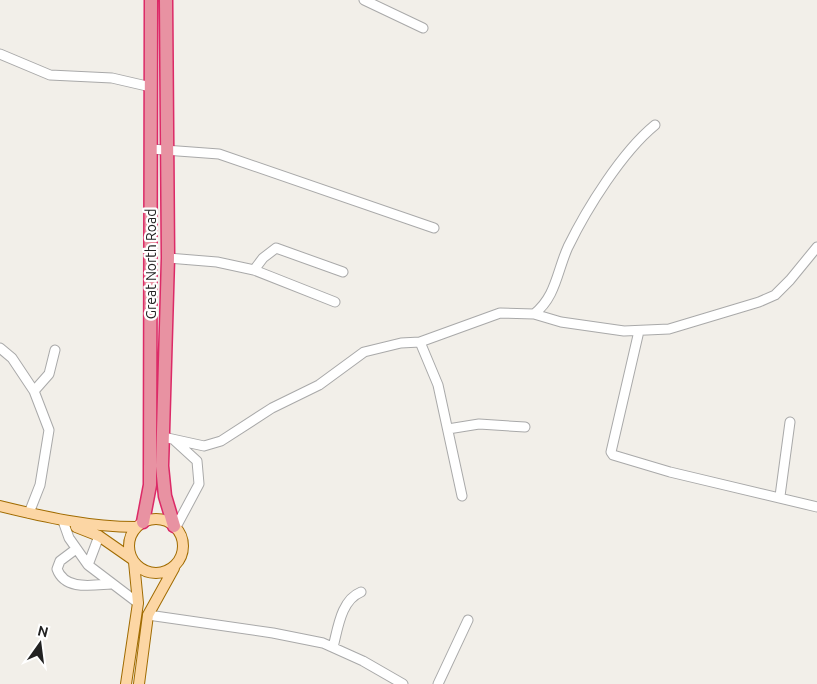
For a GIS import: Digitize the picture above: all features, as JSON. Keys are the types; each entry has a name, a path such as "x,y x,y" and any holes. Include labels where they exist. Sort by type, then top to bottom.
{"highway":[{"name":"Great North Road","path":"139,525 150,485 151,0"},
{"name":"Great North Road","path":"166,0 167,438 162,466 165,496 175,526"}],"main road":[{"path":"0,506 63,521 106,527 139,525 159,519 175,526 182,537 184,548 148,614 139,684"},
{"path":"63,521 99,536 145,571 154,573 164,572 176,565"},
{"path":"126,684 138,602 133,560 129,545 139,525"}],"street":[{"path":"364,0 423,28"},
{"path":"0,54 59,77 112,78 151,87"},
{"path":"534,314 543,307 553,292 568,247 603,188 641,136 655,125"},
{"path":"151,149 219,154 434,228"},
{"path":"254,270 263,258 276,248 343,272"},
{"path":"167,438 204,446 221,441 272,408 319,385 364,352 401,343 420,342 500,313 534,314 561,322 639,331 669,329 759,302 775,295 817,248"},
{"path":"168,258 217,262 254,270 335,302"},
{"path":"639,331 611,452 613,455 670,472 780,496 817,507"},
{"path":"420,342 438,385 462,496"},
{"path":"0,348 12,358 34,391 49,430 40,485 29,513"},
{"path":"34,391 49,374 55,350"},
{"path":"780,496 790,422"},
{"path":"448,429 479,424 525,427"},
{"path":"167,438 197,462 199,484 175,526"},
{"path":"63,521 68,538 88,565 138,602"},
{"path":"88,565 99,536"},
{"path":"76,549 60,562 57,569 59,575 66,581 82,586 112,584"},
{"path":"333,647 347,603 354,595 361,592"},
{"path":"148,614 273,633 333,647 403,684"},
{"path":"438,684 468,620"}]}
